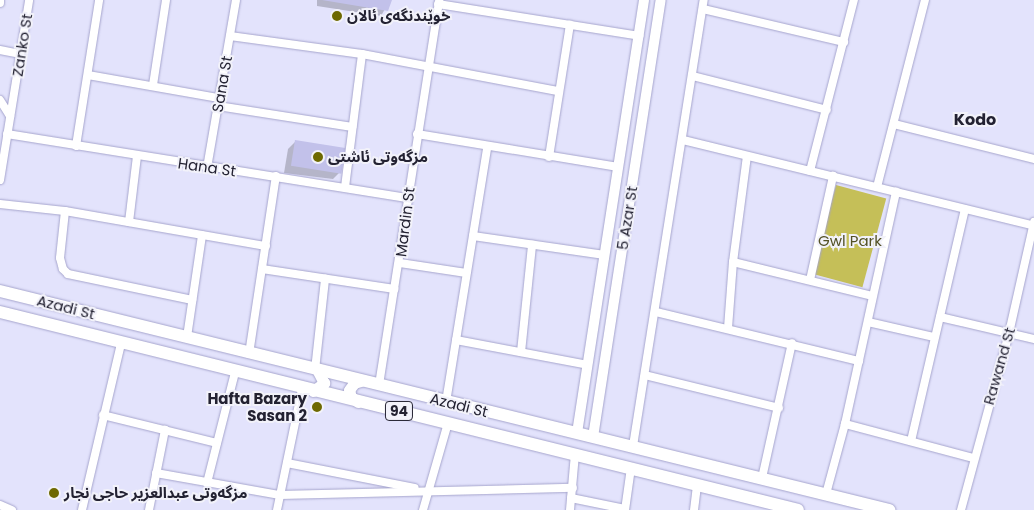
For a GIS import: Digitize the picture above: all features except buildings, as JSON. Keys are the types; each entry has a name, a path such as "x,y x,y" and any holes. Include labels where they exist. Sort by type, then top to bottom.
{"highway":[{"name":"Azadi St","path":"0,291 249,354 762,478 826,494 871,508 889,510"},
{"name":"Azadi St","path":"0,312 121,344 798,510"}],"main road":[{"name":"5 Azar St","path":"577,433 644,0"},
{"name":"5 Azar St","path":"593,437 661,0"},
{"path":"625,125 641,128"},
{"path":"307,390 324,383 317,370"},
{"path":"358,402 351,397 349,390 354,383 362,381"}],"street":[{"name":"Zanko St","path":"0,180 29,0"},
{"path":"76,146 99,0"},
{"path":"153,85 166,0"},
{"name":"Sana St","path":"207,168 236,0"},
{"path":"633,446 656,312 704,0"},
{"path":"810,171 854,0"},
{"path":"877,187 925,0"},
{"path":"438,2 639,36"},
{"name":"Mardin St","path":"379,385 400,263 407,198 430,67 438,2"},
{"path":"703,9 844,42"},
{"path":"549,157 570,25"},
{"path":"230,36 362,54 558,91"},
{"path":"0,50 20,54"},
{"path":"345,187 362,54"},
{"path":"88,75 219,98"},
{"path":"693,76 827,110"},
{"path":"0,100 10,116"},
{"path":"218,106 352,127"},
{"path":"0,115 10,116"},
{"path":"894,124 1034,159"},
{"name":"Hana St","path":"7,134 207,168 276,176 407,198"},
{"path":"417,134 487,148 618,167"},
{"path":"683,140 965,209 1034,223"},
{"path":"446,402 487,148"},
{"path":"129,222 137,156"},
{"path":"728,328 733,262 747,156"},
{"path":"249,354 276,176"},
{"path":"810,280 832,176"},
{"path":"826,494 845,424 896,192"},
{"path":"0,204 65,211 266,246"},
{"path":"911,441 965,209"},
{"path":"65,211 60,258 63,269 68,274 192,300"},
{"name":"Rawand St","path":"961,510 973,458 1009,333 1034,223"},
{"path":"187,337 202,234"},
{"path":"473,236 605,255"},
{"path":"522,352 532,246"},
{"path":"733,262 872,296"},
{"path":"400,263 466,273"},
{"path":"1025,268 1034,270"},
{"path":"262,269 395,289"},
{"path":"317,370 325,279"},
{"path":"656,312 792,343 859,361"},
{"path":"940,317 1034,339"},
{"path":"868,322 934,337"},
{"path":"456,340 588,365"},
{"path":"762,478 792,343"},
{"path":"82,510 121,344"},
{"path":"207,483 235,372"},
{"path":"645,375 779,408"},
{"path":"277,510 287,463 307,390"},
{"path":"103,415 217,442"},
{"path":"423,510 448,423"},
{"path":"845,424 973,458"},
{"path":"149,510 165,430"},
{"path":"570,510 575,454"},
{"path":"287,463 430,490"},
{"path":"571,498 595,500 625,510 631,468"},
{"path":"156,473 280,495 573,488"},
{"path":"694,510 697,485"},
{"path":"0,505 12,510"}],"green space":[{"name":"Gwl Park","path":"836,185 886,198 862,287 812,274"}],"place":[{"name":"خوێندنگەی ئالان","path":"337,16"},
{"name":"مزگەوتی ئاشتی","path":"318,157"},
{"name":"Hafta Bazary Sasan 2","path":"317,407"},
{"name":"مزگەوتی عبدالعزير حاجی نجار","path":"54,493"}],"district":[{"name":"Kodo","path":"975,120"}]}
